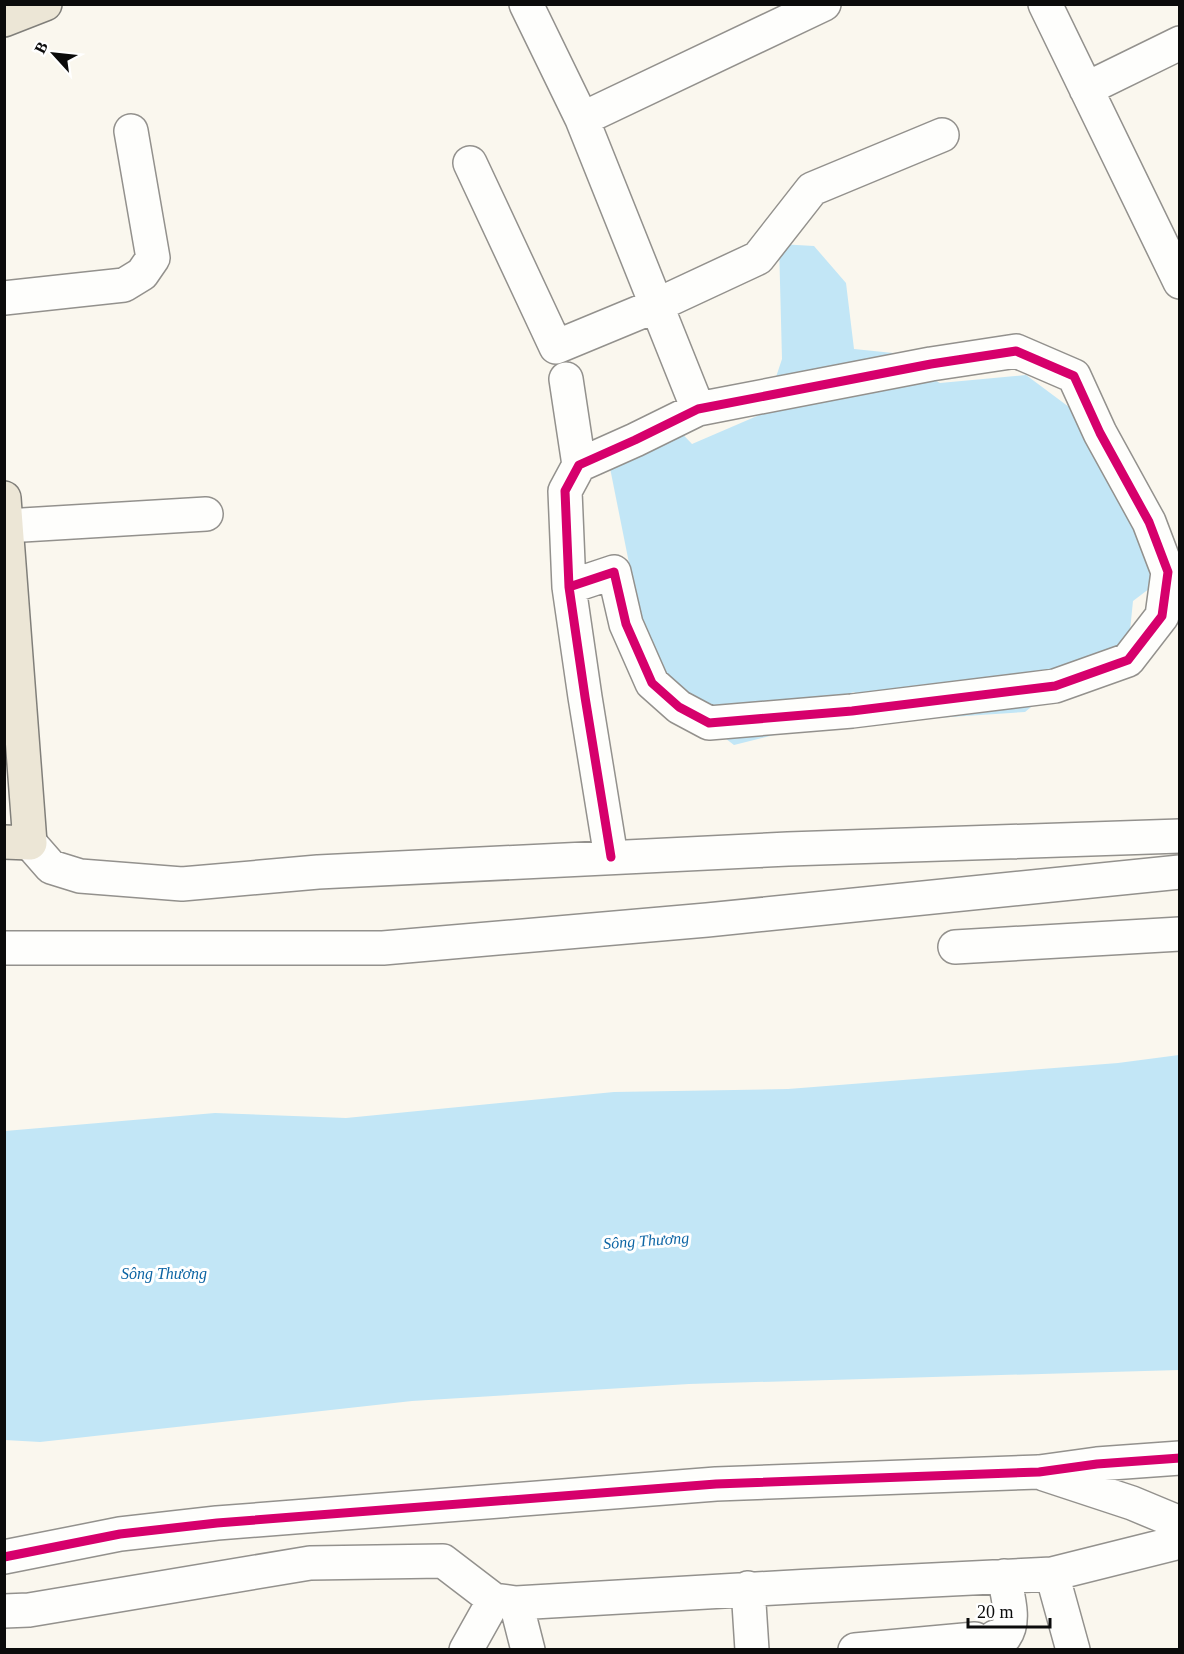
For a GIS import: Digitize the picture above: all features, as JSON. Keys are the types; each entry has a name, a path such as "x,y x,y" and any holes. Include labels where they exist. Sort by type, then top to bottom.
{"main road":[{"path":"4,20 45,4"},
{"path":"5,512 17,834"}],"street":[{"path":"526,4 582,119 698,409"},
{"path":"582,119 824,4"},
{"path":"1045,4 1179,282"},
{"path":"1086,89 1177,51"},
{"path":"4,298 123,285 142,274 153,258 130,131"},
{"path":"470,163 556,347 655,306 758,258 812,189 942,135"},
{"path":"569,586 614,572 626,624 652,683 679,707 709,723 852,711 1055,686 1128,660 1162,616 1168,572 1149,522 1100,434 1074,376 1016,351 931,364 698,409 579,465"},
{"path":"566,379 579,465 565,491 569,586 611,857"},
{"path":"5,512 207,514"},
{"path":"17,834 51,867 80,876 182,884 318,872 611,857 1179,836"},
{"path":"4,948 383,948 706,921 1179,872"},
{"path":"956,947 1179,934"},
{"path":"4,1557 120,1534 240,1521 716,1484 1039,1472 1097,1464 1179,1458"},
{"path":"1039,1472 1132,1503 1179,1523"},
{"path":"466,1650 505,1602 1052,1574 1179,1542"},
{"path":"4,1611 29,1610 310,1563 443,1561 505,1602 528,1650"},
{"path":"1052,1574 1074,1650"},
{"path":"855,1650 1005,1636 1010,1630 1010,1617 1004,1576"},
{"path":"748,1588 752,1650"}],"water":[{"path":"779,244 814,246 846,283 854,349 903,354 907,366 940,383 1026,375 1116,442 1166,576 1133,601 1128,650 1096,654 1025,712 891,721 854,692 823,702 823,723 734,745 653,683 608,458 672,423 692,444 764,413 782,359"},
{"name":"Sông Thương","path":"1179,1055 1179,1370 689,1384 412,1401 40,1442 5,1440 5,1131 215,1113 346,1118 614,1092 788,1089 1118,1063"}],"cycle path":[{"path":"569,587 614,572 626,624 652,683 679,707 709,723 852,711 1055,686 1128,660 1162,616 1168,572 1149,522 1100,433 1074,376 1016,351 931,364 698,409 579,465 565,491 569,587 611,857"},
{"path":"4,1557 120,1534 217,1523 716,1484 1039,1472 1097,1464 1180,1458"}]}
